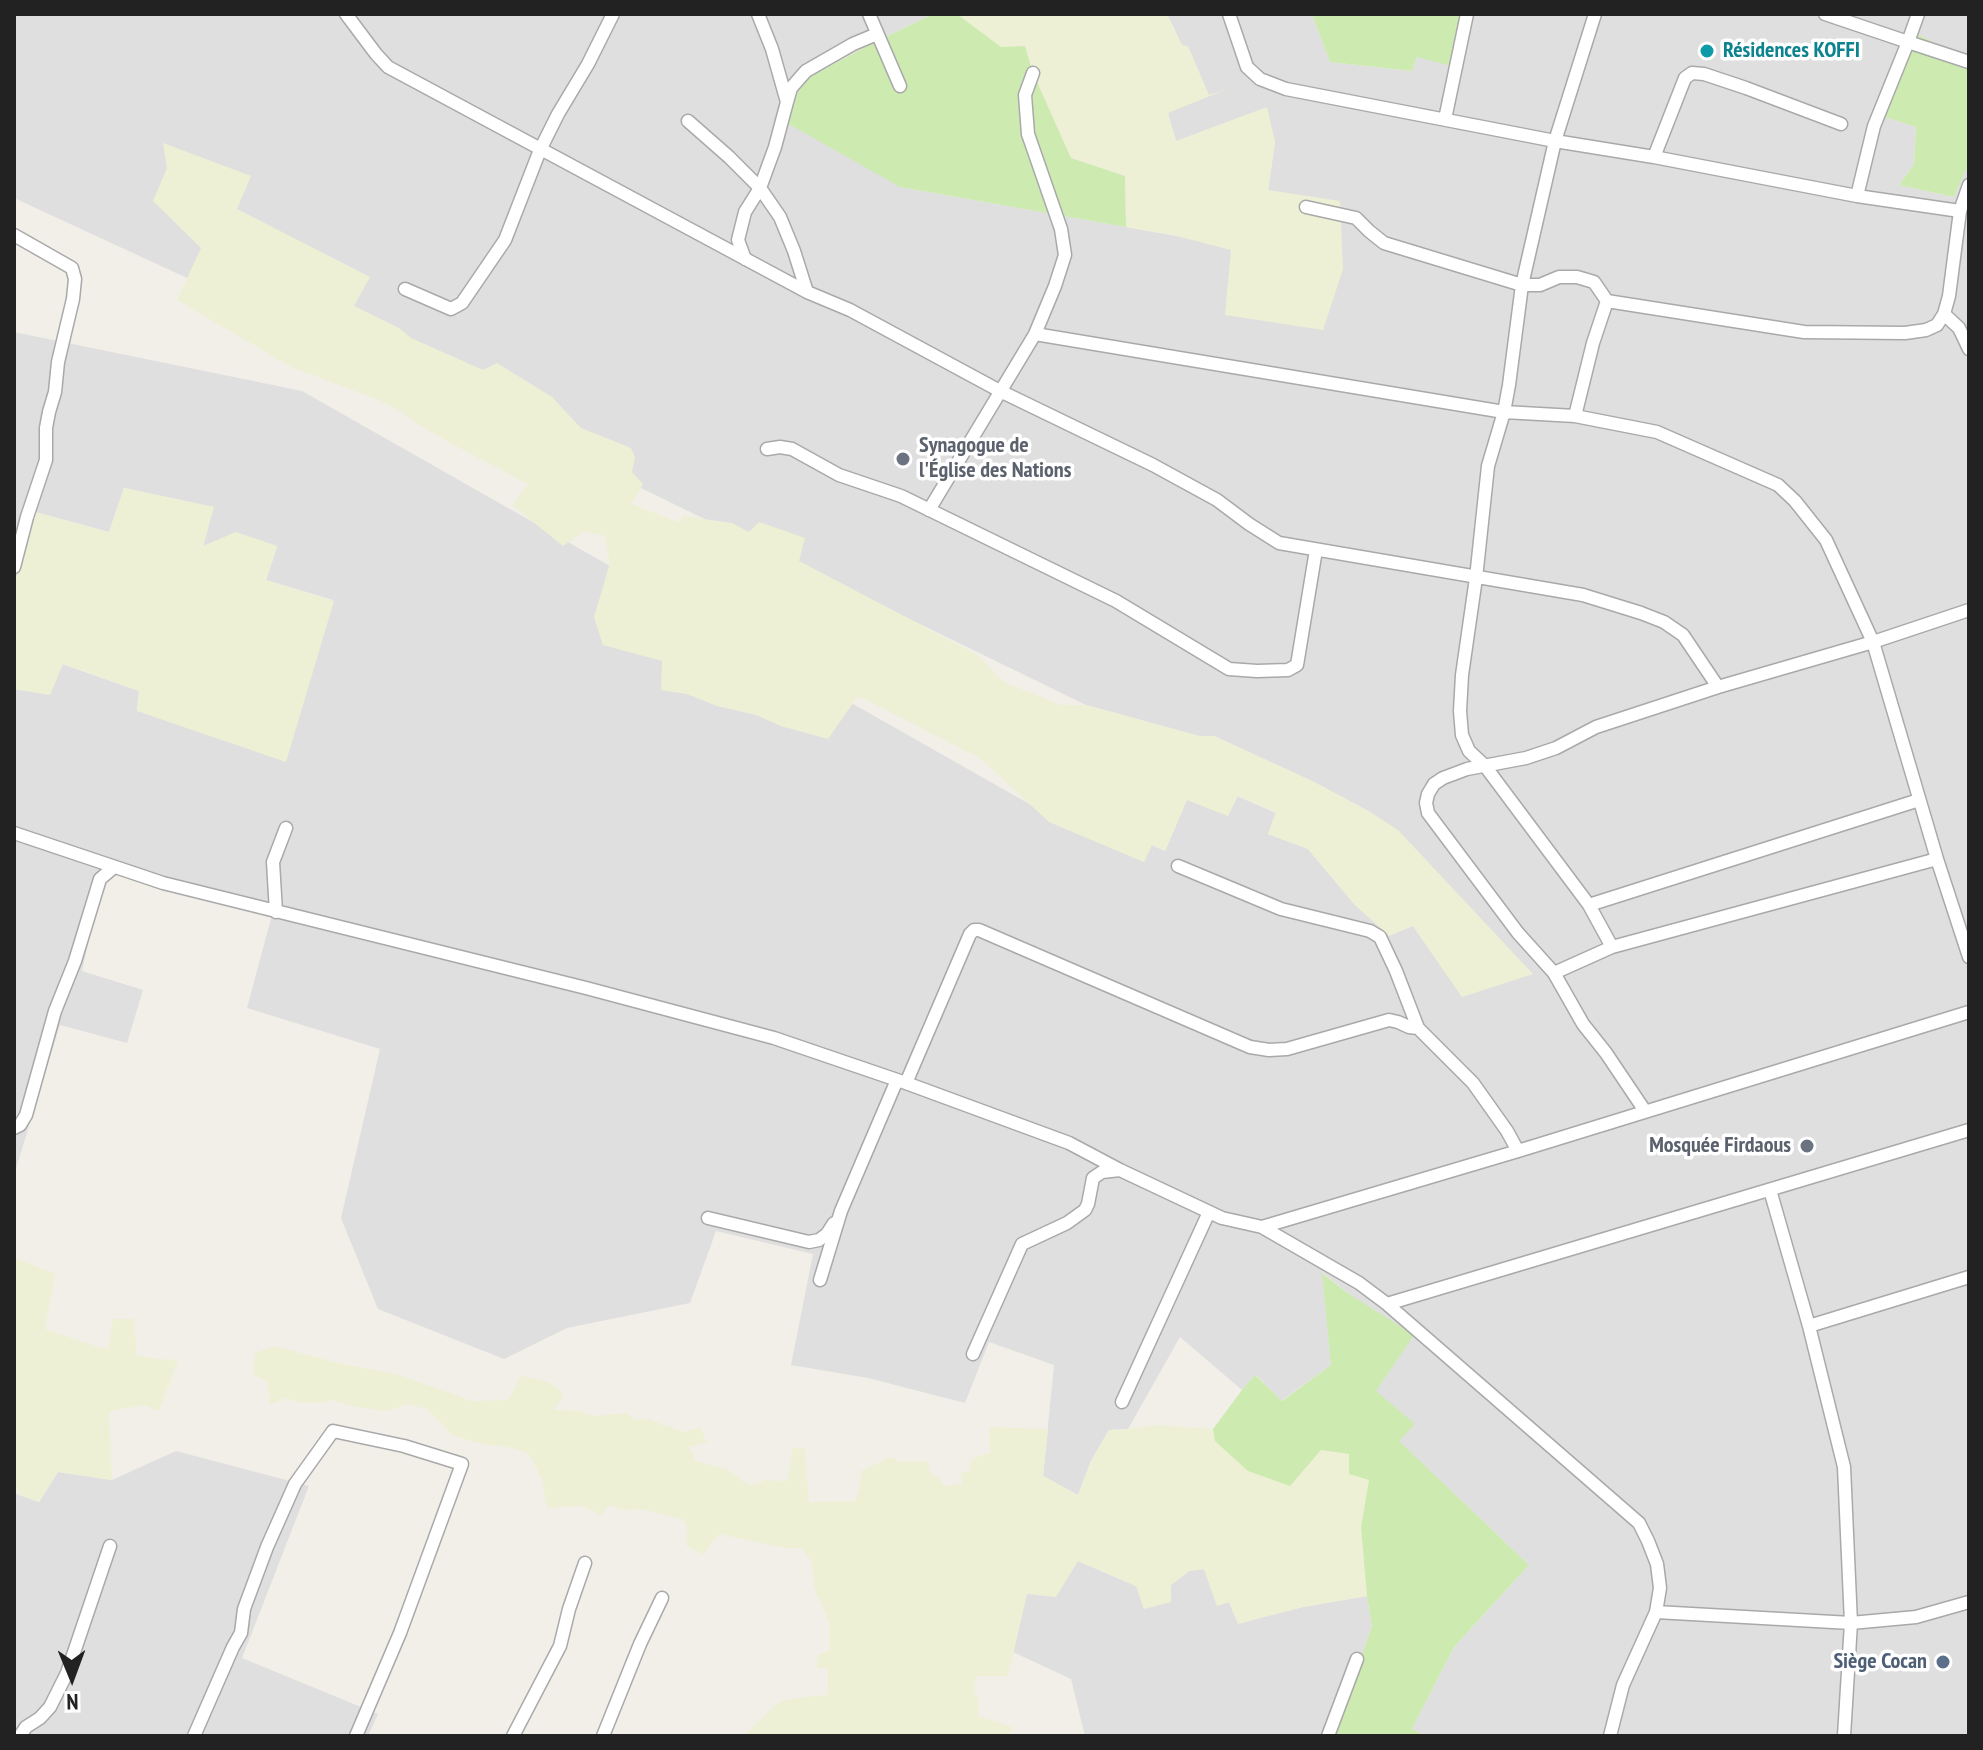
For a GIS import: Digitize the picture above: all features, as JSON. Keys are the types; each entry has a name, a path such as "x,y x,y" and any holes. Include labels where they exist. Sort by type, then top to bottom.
{"street":[{"path":"346,14 388,67 807,292 850,310 1000,391 1153,465 1217,500 1279,543 1583,595 1641,613 1664,622 1683,635 1718,687"},
{"path":"405,289 451,309 462,303 505,240 540,150 613,14"},
{"path":"758,14 787,102"},
{"path":"869,14 900,86"},
{"path":"1229,14 1247,67 1260,79 1286,89 1857,196 1960,211"},
{"path":"1445,119 1467,14"},
{"path":"1595,14 1555,141 1522,285 1504,412 1488,466 1460,711 1462,735 1469,751 1485,766 1589,905 1612,947"},
{"path":"1825,14 1969,62"},
{"path":"1857,196 1874,126 1918,14"},
{"path":"745,259 738,240 745,212 760,188 791,88 806,71 877,34"},
{"path":"929,510 1035,334 1065,255 1061,229 1028,134 1025,95 1033,73"},
{"path":"1654,157 1685,78 1692,73 1746,88 1841,124"},
{"path":"688,121 760,188 780,217 807,292"},
{"path":"1306,207 1356,218 1384,243 1522,285 1540,285 1559,277 1577,277 1594,282 1607,301 1804,332 1905,333 1937,325 1944,314 1960,211 1969,185"},
{"path":"14,235 72,268 75,279 46,428 46,460 14,567"},
{"path":"1575,416 1607,301"},
{"path":"1944,314 1959,328 1969,349"},
{"path":"1035,334 1504,412 1575,416 1657,432 1778,485 1826,540 1873,642 1969,957"},
{"path":"767,449 792,449 839,475 901,496 1116,601 1229,669 1288,670 1297,665 1316,550"},
{"path":"1645,1111 1583,1024 1554,973 1518,933 1428,813 1426,803 1434,784 1454,773 1526,758 1556,748 1596,727 1718,687 1873,642 1969,610"},
{"path":"1589,905 1919,800"},
{"path":"276,912 273,862 286,828"},
{"path":"14,833 163,883 760,1034 901,1081 1069,1143 1222,1218 1262,1227 1359,1283 1387,1304 1639,1523 1657,1564 1660,1588 1656,1612 1623,1685 1610,1736"},
{"path":"1554,973 1612,947 1937,859"},
{"path":"1178,866 1281,909 1370,931 1380,937 1418,1028 1473,1083 1518,1151"},
{"path":"14,1128 26,1115 55,1011 75,961 100,879 114,867"},
{"path":"708,1218 809,1242 827,1234 841,1211 974,930 1250,1047 1287,1049 1389,1020 1418,1028"},
{"path":"1262,1227 1969,1012"},
{"path":"1387,1304 1969,1130"},
{"path":"973,1354 1022,1244 1067,1223 1085,1210 1093,1178 1102,1172 1120,1170"},
{"path":"1770,1190 1809,1326 1844,1467 1851,1623 1844,1736"},
{"path":"820,1280 841,1211"},
{"path":"1122,1402 1209,1212"},
{"path":"1809,1326 1969,1277"},
{"path":"194,1736 241,1633 244,1609 295,1484 333,1431 404,1446 462,1464 400,1633 356,1736"},
{"path":"20,1736 50,1707 67,1673 110,1546"},
{"path":"513,1736 560,1646 585,1563"},
{"path":"603,1736 662,1598"},
{"path":"1656,1612 1851,1623 1916,1617 1968,1605"},
{"path":"1328,1736 1357,1659"}],"shaded area":[{"path":"14,14 933,14 802,81 900,187 1177,236 1231,249 1268,190 1275,142 1176,141 1167,113 1209,96 1167,14 1312,14 1330,62 1412,71 1417,57 1472,14 1969,14 1969,61 1913,32 1883,116 1916,127 1914,164 1899,185 1954,197 1969,163 1969,1736 1426,1736 1412,1729 1454,1647 1529,1565 1398,1441 1376,1392 1349,1294 1323,1273 1331,1365 1281,1401 1256,1375 1242,1390 1180,1337 1128,1429 1109,1430 1091,1461 1078,1495 1043,1476 1054,1365 989,1342 965,1403 868,1378 791,1365 813,1254 716,1231 690,1303 567,1328 504,1359 378,1309 341,1218 380,1049 247,1008 272,915 105,866 82,971 143,990 127,1043 60,1025 14,1175 14,689 50,694 62,664 139,691 137,711 333,600 266,580 277,547 203,547 213,507 124,488 109,532 35,512 14,586 14,332 302,391 1091,839 1152,845 1165,851 1187,799 1237,796 1276,813 1268,834 1308,849 1355,905 1413,926 1462,996 1532,974 1370,812 1314,782 1214,736 1199,736 1086,705 641,488 14,198"},
{"path":"176,1451 309,1486 242,1658 378,1714 368,1736 14,1736 14,1493 39,1502 58,1472 112,1480"},
{"path":"1078,1561 1136,1586 1171,1585 1189,1571 1204,1569 1217,1605 1229,1602 1238,1623 1367,1596 1372,1626 1334,1736 1085,1736 1071,1679 1013,1652 1027,1593"}],"green space":[{"path":"933,14 957,14 1001,47 1025,46 1033,73 1071,158 1125,176 1126,227 900,187 787,123 802,81"},
{"path":"957,14 1167,14 1182,45 1188,46 1209,95 1227,89 1168,113 1176,141 1267,107 1275,142 1268,190 1340,201 1343,269 1323,330 1225,315 1231,250 1126,227 1125,176 1071,158 1033,73"},
{"path":"1312,14 1472,14 1452,66 1417,57 1412,71 1330,62"},
{"path":"1912,31 1969,61 1969,163 1954,197 1899,185 1914,164 1916,127 1882,116"},
{"path":"163,143 251,176 237,209 370,277 354,306 399,328 411,338 483,370 497,363 552,397 581,428 631,448 635,457 632,472 643,484 631,504 679,522 683,516 732,523 749,532 759,522 805,538 799,561 978,655 1003,682 1062,705 1086,705 1199,736 1214,736 1314,782 1398,830 1533,974 1462,997 1413,926 1389,936 1355,905 1308,849 1268,834 1276,812 1238,796 1228,816 1187,800 1165,851 1152,845 1144,862 1049,822 980,758 858,696 828,739 687,694 661,690 662,661 603,645 594,617 610,563 604,536 584,531 563,546 512,505 528,484 376,399 291,367 177,300 201,248 153,201 167,168"},
{"path":"124,488 214,507 203,546 236,532 277,546 266,580 334,601 286,762 137,711 139,691 63,664 50,695 14,689 14,586 35,512 109,532"},
{"path":"14,1258 55,1273 45,1329 108,1350 113,1319 134,1319 137,1356 178,1361 159,1411 143,1405 109,1411 112,1480 58,1472 39,1502 19,1495 14,1478"},
{"path":"1322,1273 1414,1335 1376,1391 1415,1424 1399,1441 1529,1565 1454,1647 1412,1729 1426,1736 1334,1736 1372,1626 1361,1527 1369,1480 1349,1474 1349,1454 1321,1450 1290,1486 1248,1471 1215,1441 1213,1429 1255,1375 1282,1401 1331,1365"},
{"path":"275,1346 396,1374 472,1401 508,1400 521,1376 549,1382 564,1394 554,1410 579,1411 594,1416 626,1413 636,1420 648,1419 683,1432 700,1427 707,1442 689,1447 696,1461 729,1470 748,1485 764,1480 787,1481 793,1448 805,1448 809,1502 855,1501 861,1471 890,1457 901,1462 927,1461 930,1472 940,1479 943,1486 962,1484 961,1473 969,1471 971,1460 990,1452 990,1427 1048,1429 1043,1476 1078,1495 1091,1461 1109,1430 1157,1425 1213,1429 1215,1442 1321,1449 1349,1454 1349,1474 1369,1480 1361,1527 1367,1596 1303,1607 1238,1624 1229,1602 1217,1606 1204,1569 1189,1571 1171,1585 1171,1602 1144,1609 1136,1586 1078,1561 1056,1597 1027,1594 1008,1676 976,1676 974,1694 979,1696 978,1716 1012,1727 1010,1736 743,1736 780,1701 828,1695 828,1668 817,1668 818,1655 830,1650 830,1624 814,1587 812,1564 803,1548 786,1548 719,1534 703,1554 686,1546 687,1527 682,1519 608,1505 601,1515 582,1506 547,1508 542,1479 528,1453 452,1435 427,1409 408,1404 387,1411 331,1400 302,1403 286,1398 270,1405 267,1382 253,1374 255,1353"}],"place":[{"name":"Résidences KOFFI","path":"1707,51"},
{"name":"Synagogue de l'Église des Nations","path":"903,459"},
{"name":"Mosquée Firdaous","path":"1807,1146"},
{"name":"Siège Cocan","path":"1943,1662"}]}
